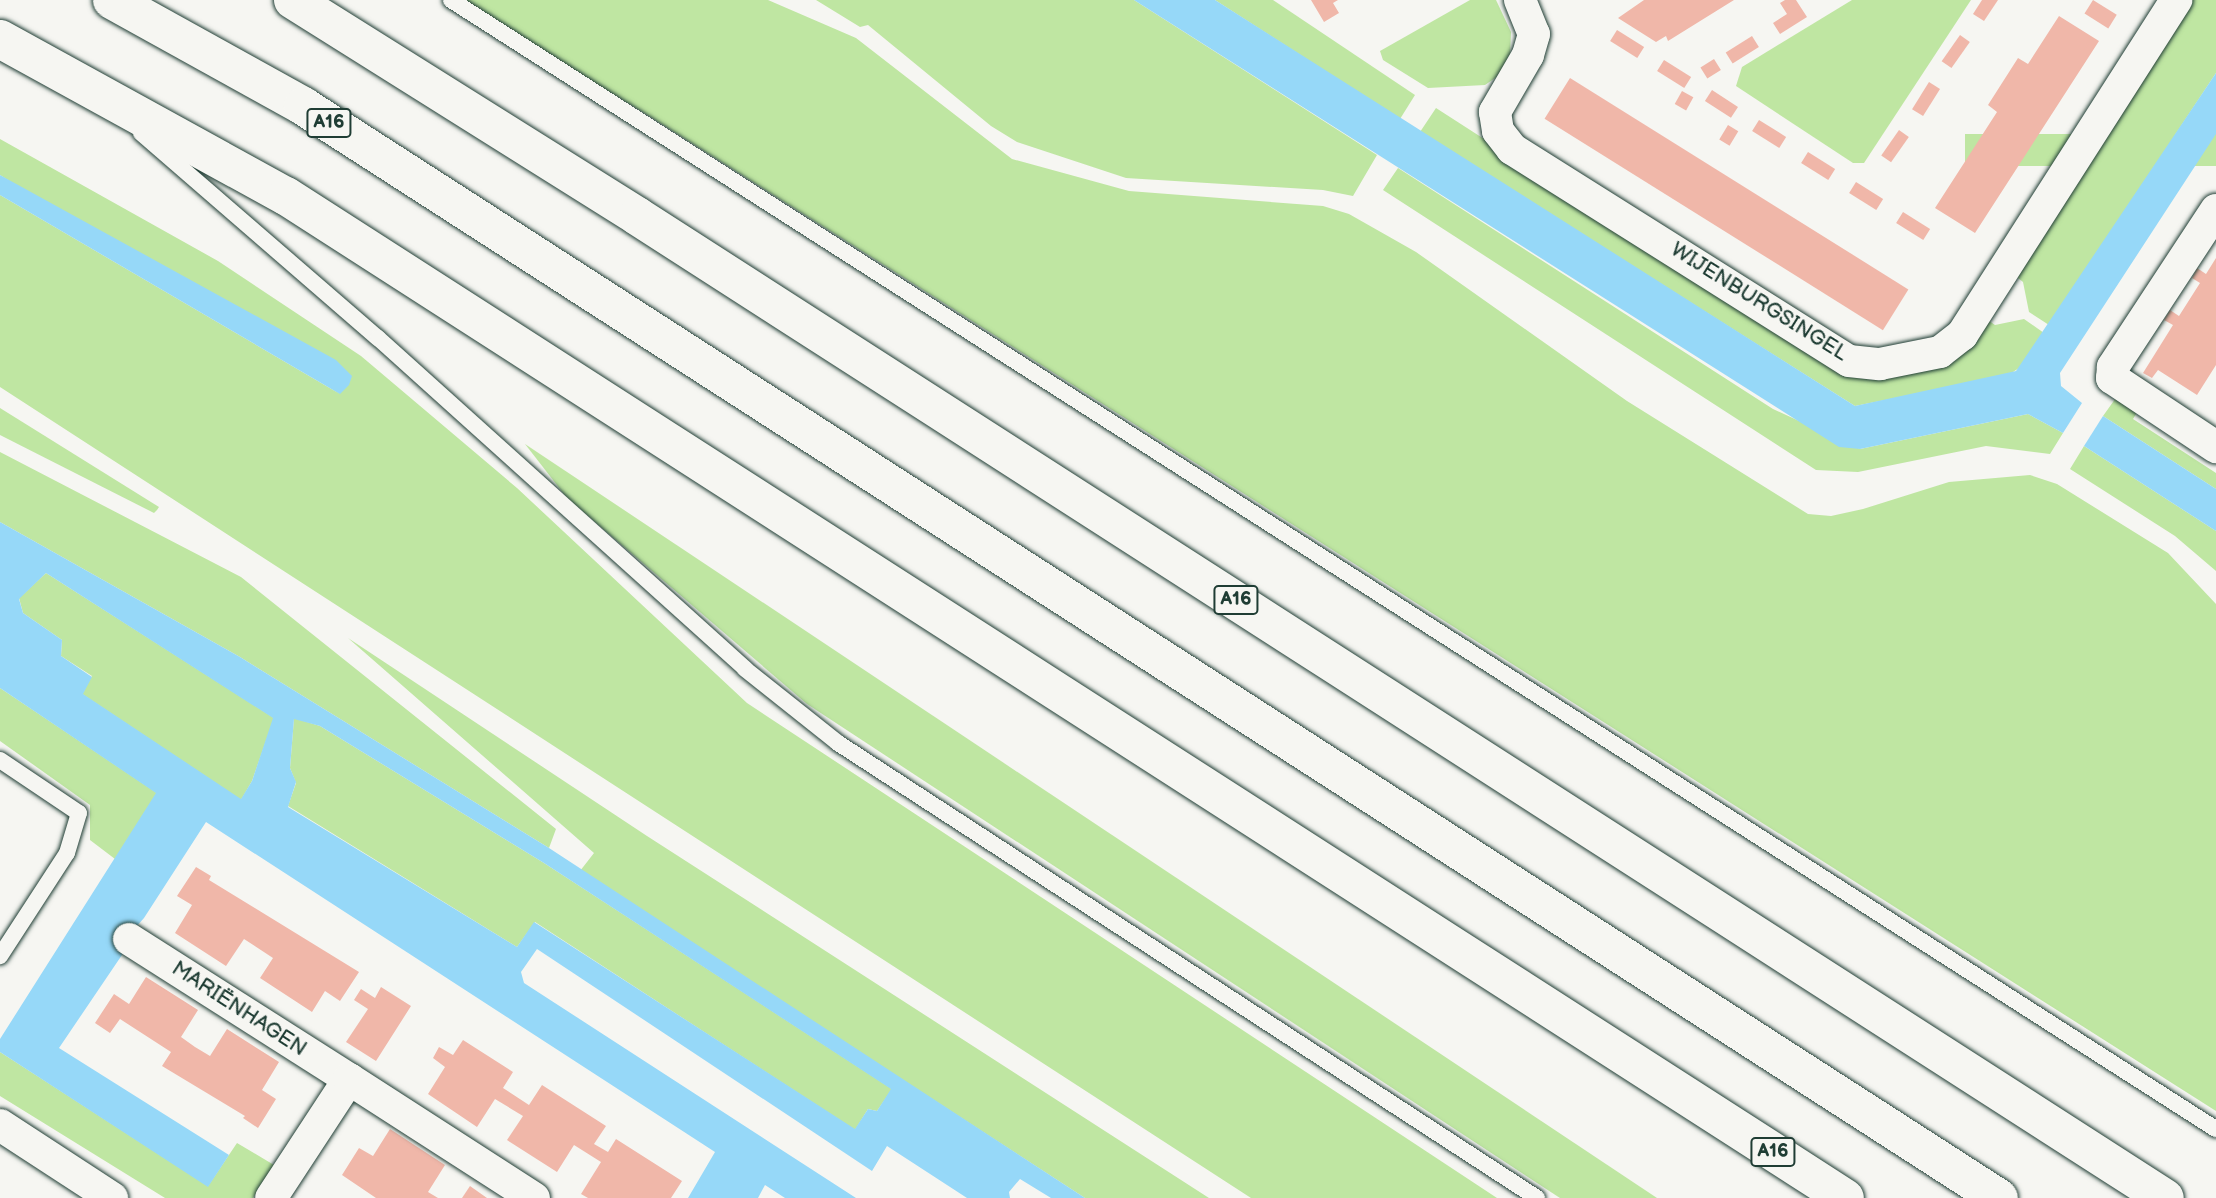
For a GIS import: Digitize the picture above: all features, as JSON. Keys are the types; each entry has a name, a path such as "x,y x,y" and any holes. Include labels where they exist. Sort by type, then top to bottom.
{"highway":[{"name":"A16","path":"113,0 314,113 1999,1198"},
{"name":"A16","path":"298,2 2165,1198"},
{"name":"A16","path":"0,39 286,195 1845,1198"},
{"name":"A16","path":"1700,1105 1808,1198"}],"street":[{"name":"WIJENBURGSINGEL","path":"1521,0 1534,34 1528,55 1501,94 1495,112 1498,131 1512,149 1849,360 1880,365 1940,352 1962,335 2176,0"},
{"path":"2216,210 2113,367 2112,378 2216,447"},
{"name":"MARIËNHAGEN","path":"129,939 534,1198"},
{"path":"271,1198 349,1079"},
{"path":"0,1125 112,1198"}],"lane":[{"path":"451,0 2216,1129"},
{"path":"80,81 378,338 745,669 838,743 1537,1198"},
{"path":"0,760 79,813 67,853 0,957"}],"green space":[{"path":"458,0 768,0 856,38 1012,159 1129,191 1323,206 1349,214 1416,252 1627,401 1808,514 1831,516 1863,509 1949,482 2030,475 2057,484 2168,553 2216,604 2216,1111 646,114"},
{"path":"816,0 1134,0 1377,155 1353,196 1323,190 1126,178 1017,142 991,126 868,25 860,27"},
{"path":"1215,0 1273,0 1415,95 1400,119"},
{"path":"1470,0 1496,0 1511,32 1510,55 1498,76 1485,85 1428,88 1383,60 1380,51"},
{"path":"1852,0 1971,0 1864,163 1853,163 1736,86 1742,67"},
{"path":"2190,0 2216,0 2216,73 2049,325 2029,312 2023,282 2013,274"},
{"path":"1436,108 1853,377 1874,380 1963,347 1985,318 1995,325 2024,319 2044,333 2022,366 2007,376 1855,406 1420,132"},
{"path":"1965,134 2216,134 2216,166 1965,166"},
{"path":"0,139 218,261 361,356 517,488 747,703 1497,1198 1251,1198 0,387 0,195 340,394 0,175"},
{"path":"1398,168 1773,409 1860,449 2028,414 2063,433 2050,454 1986,446 1858,472 1816,470 1383,190"},
{"path":"2118,395 2139,409 2133,419 2216,473 2216,489 2103,416"},
{"path":"0,408 159,507 154,513 0,435"},
{"path":"525,444 1657,1198 1560,1198 807,704 567,498"},
{"path":"2084,446 2216,531 2216,571 2175,536 2070,469"},
{"path":"0,452 241,577 556,829 549,848 240,657 0,522"},
{"path":"46,573 274,718 252,781 241,800 82,694 92,676 61,656 62,640 23,613 19,598"},
{"path":"348,638 647,836 1209,1198 1085,1198 580,871 594,853"},
{"path":"0,688 157,793 115,859 90,840 90,805 0,741"},
{"path":"294,718 320,726 544,863 892,1089 877,1111 868,1109 855,1130 535,922 517,947 288,806 296,783 290,768"},
{"path":"0,1052 208,1186 237,1143 274,1165 253,1198 165,1198 0,1096"}],"water":[{"path":"1134,0 1215,0 1855,406 2016,371 2216,73 2216,134 2060,373 2061,386 2082,403 2063,433 2028,414 1860,449 1839,447"},
{"path":"0,175 336,360 352,376 349,385 340,394 0,195"},
{"path":"2103,416 2216,489 2216,531 2084,446"},
{"path":"0,522 240,657 549,848 1085,1198 1051,1198 1020,1179 1009,1192 1010,1198 967,1198 887,1146 872,1171 537,949 521,972 524,983 856,1198 785,1198 765,1185 758,1198 688,1198 715,1152 206,822 144,918 118,947 124,952 59,1048 229,1155 208,1187 0,1052 0,1039 156,793 0,688","holes":["46,573 273,718 252,781 241,799 83,694 92,677 61,656 62,640 23,613 19,599","294,719 320,726 544,863 891,1089 877,1111 868,1109 855,1129 534,922 517,947 288,807 296,782 290,768"]}],"building":[{"path":"1311,0 1338,0 1333,3 1339,13 1324,22"},
{"path":"1644,0 1734,0 1668,41 1666,36 1656,42 1618,18"},
{"path":"1796,0 1807,17 1780,34 1773,23 1787,14 1780,3"},
{"path":"1982,0 1998,0 1984,21 1973,14"},
{"path":"2093,0 2117,15 2108,28 2085,14"},
{"path":"2059,16 2099,41 1975,233 1935,208 1997,112 1988,105 2018,58 2028,64"},
{"path":"1617,30 1644,47 1637,58 1610,41"},
{"path":"1960,35 1970,42 1951,68 1942,61"},
{"path":"1752,36 1759,47 1733,63 1726,52"},
{"path":"1714,59 1721,70 1707,79 1700,67"},
{"path":"1664,60 1691,77 1684,88 1657,71"},
{"path":"1570,78 1908,289 1883,330 1545,119"},
{"path":"1929,82 1940,89 1923,116 1912,109"},
{"path":"1712,90 1738,107 1731,118 1705,101"},
{"path":"1682,91 1693,97 1686,110 1675,104"},
{"path":"1759,120 1786,137 1779,148 1752,131"},
{"path":"1728,125 1738,131 1730,146 1719,140"},
{"path":"1899,130 1909,137 1891,162 1881,155"},
{"path":"1808,152 1835,169 1828,180 1801,163"},
{"path":"1856,182 1883,199 1876,210 1849,193"},
{"path":"1903,212 1930,229 1923,240 1896,223"},
{"path":"2216,258 2216,365 2197,395 2158,370 2152,378 2143,373 2173,325 2164,320 2170,310 2179,316 2200,283 2192,278 2197,268 2206,274"},
{"path":"196,867 211,876 209,880 359,972 340,1001 325,991 312,1012 260,978 273,958 244,939 226,966 175,933 192,905 177,896"},
{"path":"146,977 198,1010 181,1037 195,1047 210,1056 227,1029 279,1062 262,1090 276,1099 258,1128 243,1118 245,1116 162,1066 171,1052 120,1019 110,1033 95,1023 114,994 129,1004"},
{"path":"381,987 411,1006 376,1061 346,1042 368,1009 354,1000 361,989 375,998"},
{"path":"463,1040 513,1072 503,1088 529,1105 542,1085 606,1126 594,1144 608,1152 616,1139 682,1181 671,1198 588,1198 581,1194 601,1162 574,1145 557,1172 507,1140 523,1116 495,1099 477,1127 428,1094 445,1067 433,1058 439,1047 453,1055"},
{"path":"390,1129 445,1165 428,1192 438,1198 376,1198 342,1175 359,1148 373,1156"},
{"path":"470,1186 487,1198 462,1198"}]}
